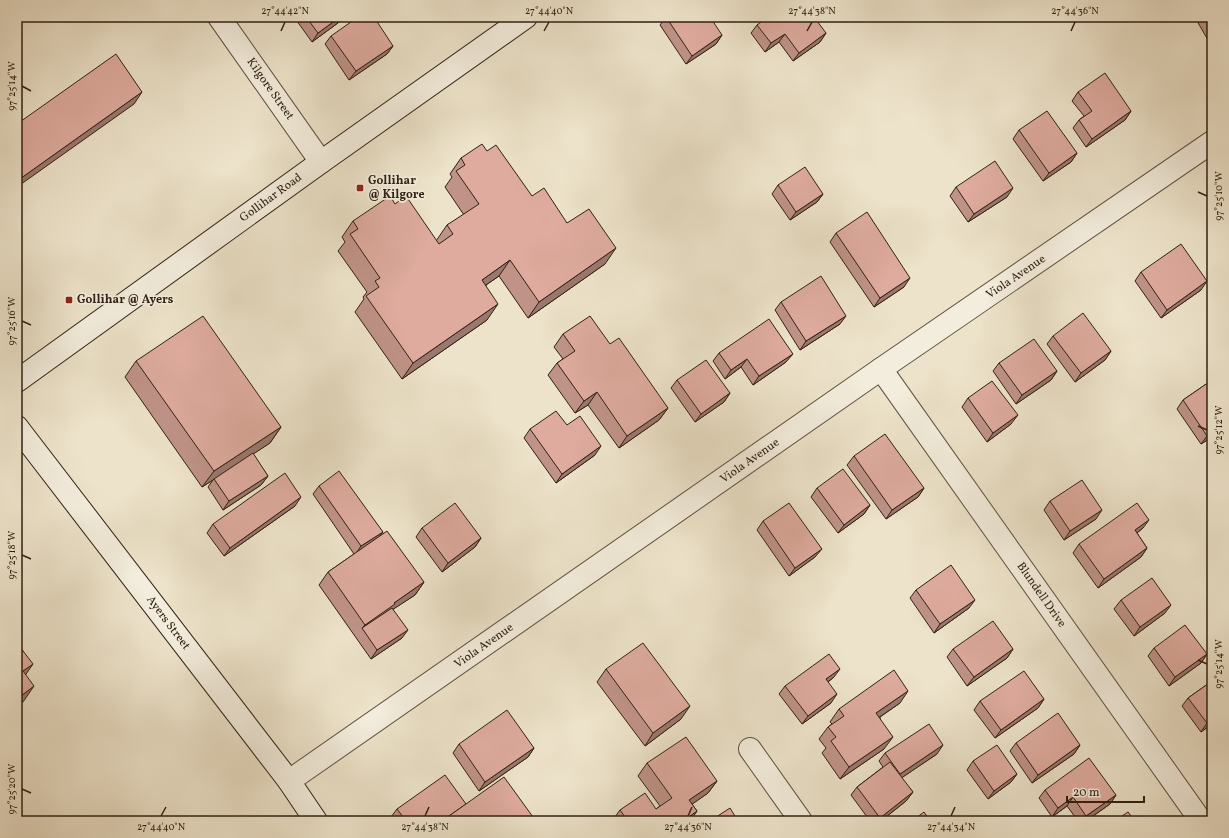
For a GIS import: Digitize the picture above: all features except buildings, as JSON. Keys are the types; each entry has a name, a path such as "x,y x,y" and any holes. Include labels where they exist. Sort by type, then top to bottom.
{"street":[{"name":"Kilgore Street","path":"219,17 321,162"},
{"name":"Gollihar Road","path":"17,381 321,162 526,17"},
{"name":"Viola Avenue","path":"289,782 881,369 1212,142"},
{"name":"Blundell Drive","path":"881,369 1201,821"},
{"name":"Ayers Street","path":"17,427 289,782 316,821"},
{"path":"750,748 801,821"}],"place":[{"name":"Gollihar @ Kilgore","path":"360,188"},
{"name":"Gollihar @ Ayers","path":"69,300"}]}
